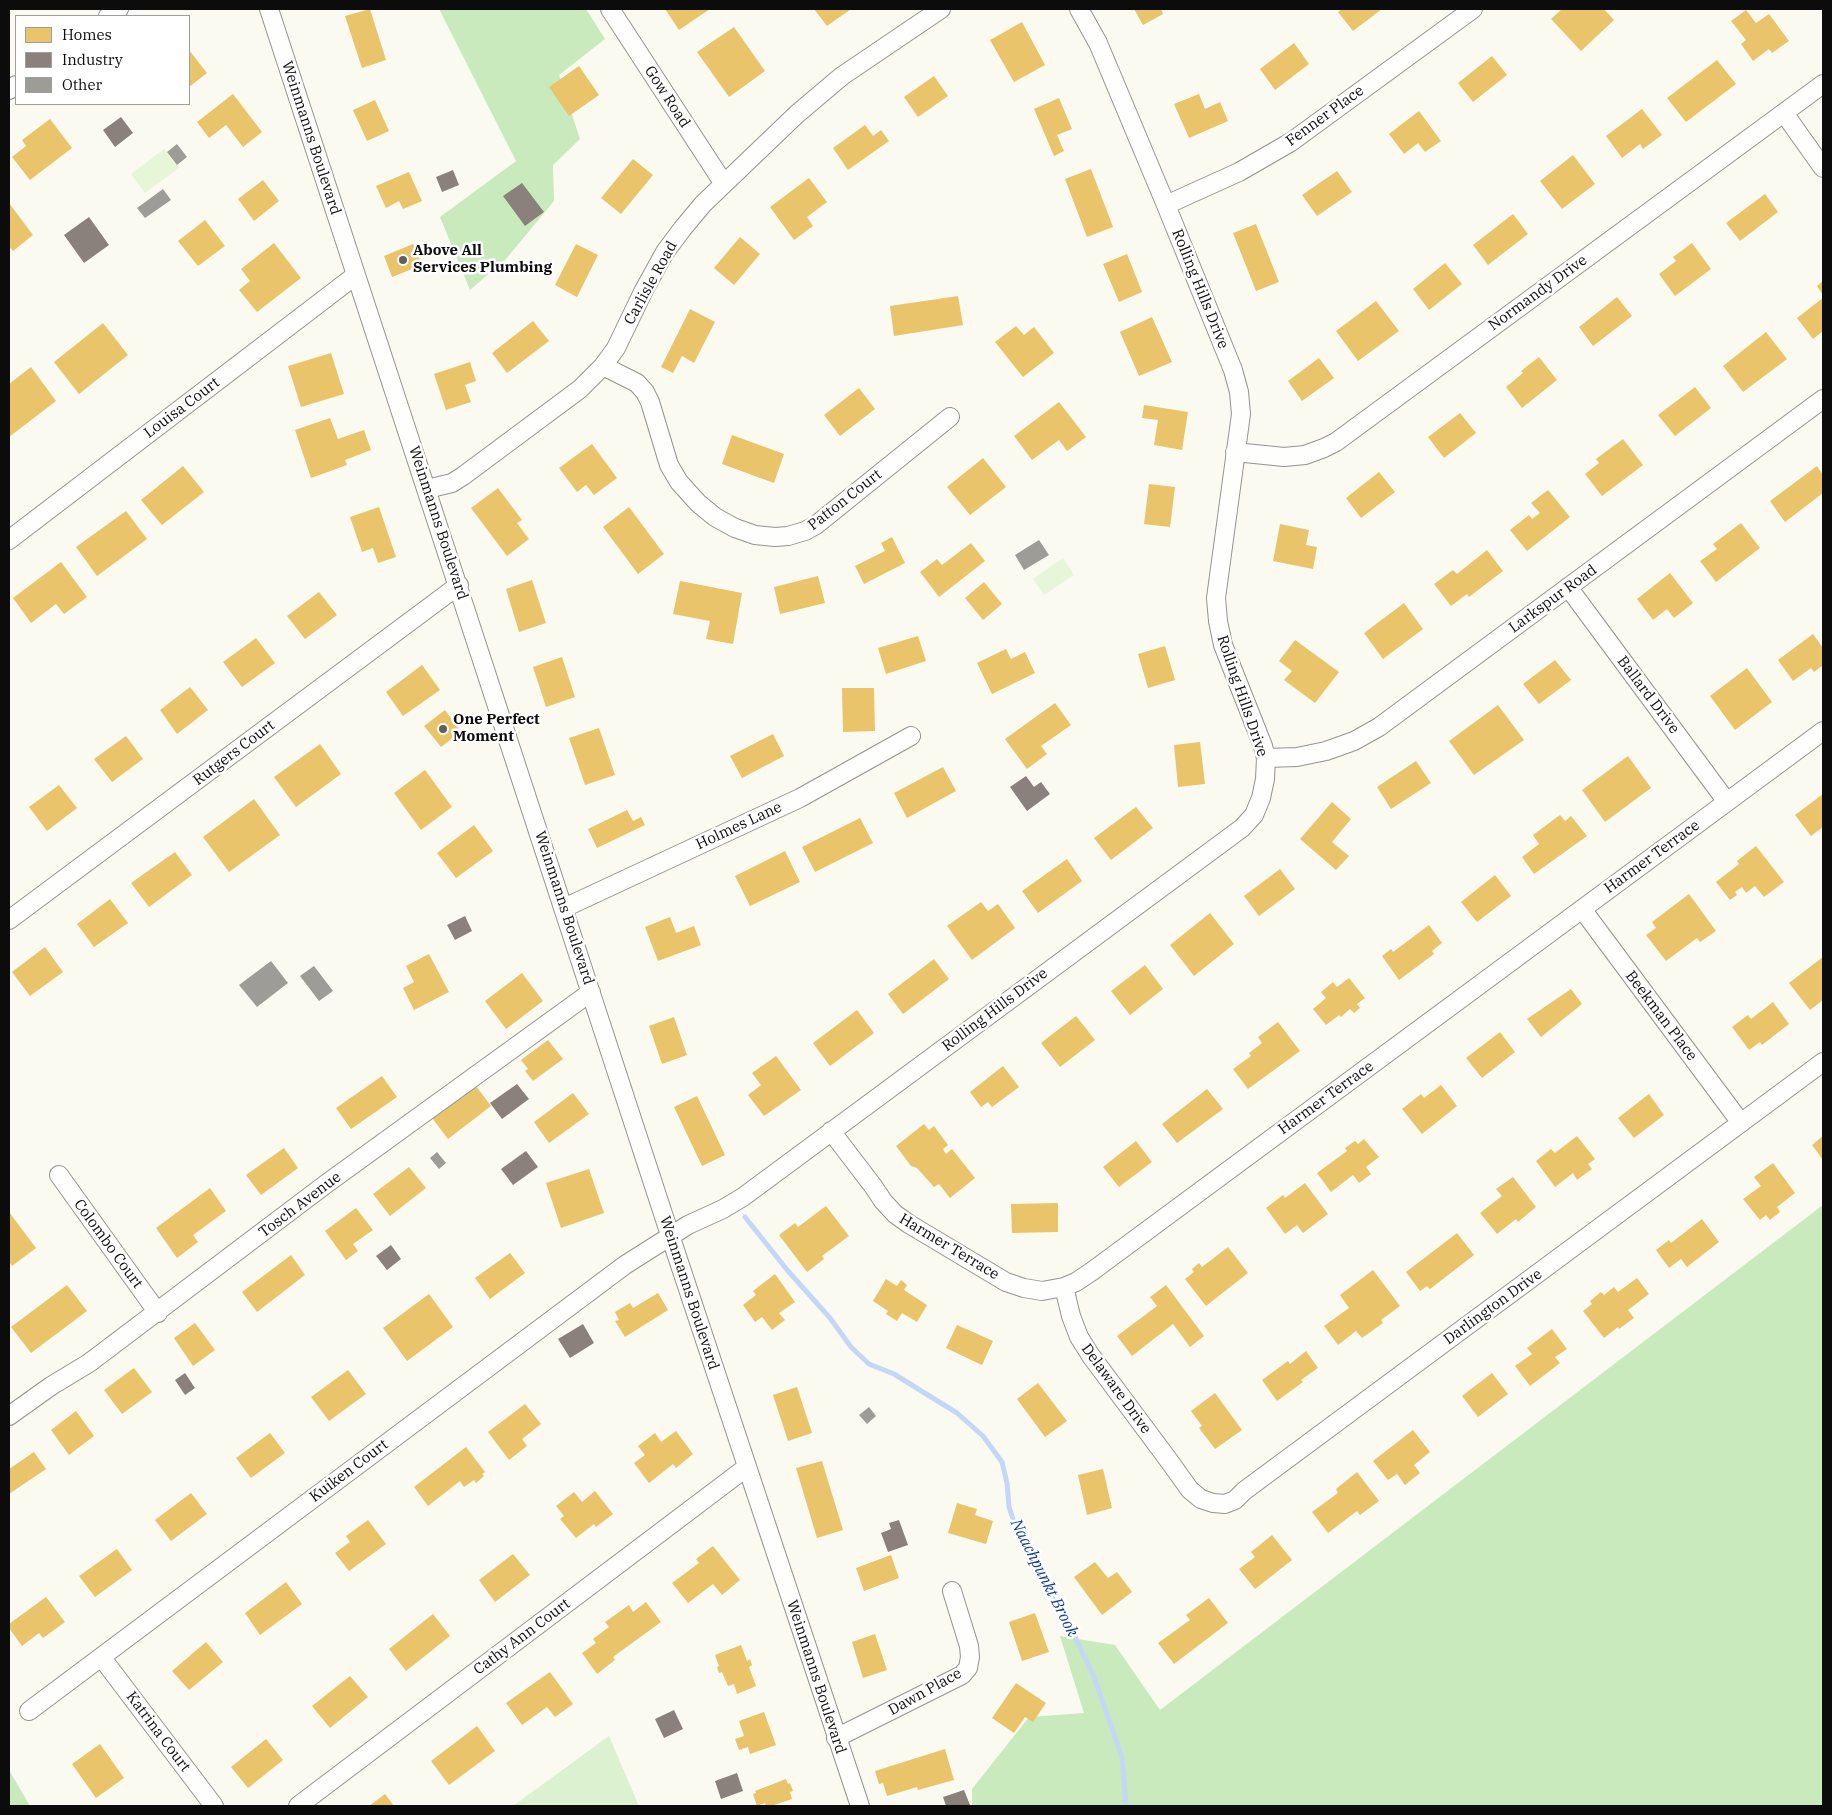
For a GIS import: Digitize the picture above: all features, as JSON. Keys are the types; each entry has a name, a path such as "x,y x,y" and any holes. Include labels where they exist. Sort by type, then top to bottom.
{"street":[{"name":"Weinmanns Boulevard","path":"269,9 459,585 670,1235 860,1806"},
{"name":"Gow Road","path":"610,9 724,184"},
{"name":"Carlisle Road","path":"427,489 452,483 463,476 580,389 603,366 616,348 665,252 682,228 703,204 797,114 842,76 941,9"},
{"name":"Rolling Hills Drive","path":"670,1235 743,1197 1242,828 1254,815 1261,798 1266,779 1266,758 1223,645 1216,598 1240,414 1239,392 1233,370 1166,205 1098,43 1079,9"},
{"name":"Fenner Place","path":"1166,205 1239,172 1291,142 1473,9"},
{"name":"Normandy Drive","path":"1235,452 1284,457 1298,456 1336,442 1823,84"},
{"path":"1784,113 1823,168"},
{"name":"Louisa Court","path":"9,540 356,276"},
{"name":"Patton Court","path":"603,366 636,383 645,392 650,402 669,465 679,482 698,503 715,517 735,528 755,535 788,536 805,531 816,525 950,417"},
{"name":"Larkspur Road","path":"1266,758 1297,757 1326,752 1354,741 1379,727 1823,399"},
{"name":"Rutgers Court","path":"9,920 459,585"},
{"name":"Ballard Drive","path":"1568,588 1727,802"},
{"name":"Harmer Terrace","path":"831,1131 874,1186 883,1201 895,1214 909,1224 1006,1282 1042,1291 1064,1287 1092,1272 1823,731"},
{"name":"Holmes Lane","path":"564,908 800,798 911,736"},
{"name":"Beekman Place","path":"1582,909 1741,1123"},
{"name":"Tosch Avenue","path":"9,1416 51,1386 89,1363 326,1184 591,992"},
{"name":"Darlington Drive","path":"1167,1458 1190,1490 1201,1498 1213,1503 1225,1504 1235,1500 1260,1479 1823,1062"},
{"name":"Colombo Court","path":"58,1175 158,1312"},
{"name":"Kuiken Court","path":"30,1711 610,1277 670,1235"},
{"name":"Delaware Drive","path":"1064,1287 1071,1316 1079,1337 1167,1458"},
{"name":"Cathy Ann Court","path":"298,1806 747,1467"},
{"name":"Dawn Place","path":"836,1738 962,1675 968,1668 970,1652 952,1591"},
{"name":"Katrina Court","path":"102,1658 214,1806"}],"green space":[{"path":"439,9 586,9 605,39 559,75 580,139 553,165 554,201 506,259 470,290 440,217 516,161"},
{"path":"164,149 179,168 145,193 131,174"},
{"path":"1063,558 1074,575 1044,595 1033,579"},
{"path":"1823,1205 1823,1806 972,1806 972,1789 1029,1717 1084,1713 1060,1636 1115,1645 1160,1710"},
{"path":"609,1736 639,1806 513,1806"},
{"path":"9,1770 30,1806 9,1806"}],"building: Homes":[{"path":"370,9 386,60 362,68 345,16"},
{"path":"665,9 710,9 679,30"},
{"path":"814,9 851,9 827,26"},
{"path":"1134,9 1161,9 1163,14 1143,25"},
{"path":"1342,9 1382,9 1353,31 1338,12"},
{"path":"1562,9 1604,9 1614,20 1581,51 1551,19"},
{"path":"1746,10 1756,23 1769,14 1789,41 1772,53 1769,49 1753,61 1741,44 1746,40 1731,21"},
{"path":"1022,22 1045,65 1014,82 990,40"},
{"path":"734,27 765,71 729,97 697,52"},
{"path":"1294,43 1309,64 1275,90 1260,69"},
{"path":"190,51 207,73 190,86"},
{"path":"1492,56 1507,75 1473,102 1458,83"},
{"path":"1717,60 1736,84 1686,122 1667,98"},
{"path":"579,66 599,95 569,116 549,87"},
{"path":"934,76 948,96 918,117 904,97"},
{"path":"233,94 262,132 243,147 226,125 209,138 197,122"},
{"path":"1199,94 1205,109 1220,102 1228,121 1189,138 1174,104"},
{"path":"1059,98 1072,129 1057,135 1064,151 1054,156 1034,109"},
{"path":"375,100 389,131 367,141 353,110"},
{"path":"1642,109 1662,135 1643,149 1640,144 1622,158 1606,136"},
{"path":"1419,111 1441,141 1425,152 1418,143 1404,154 1389,134"},
{"path":"50,119 72,148 30,180 12,157 26,146 22,140"},
{"path":"865,125 873,136 881,130 889,141 848,170 833,148"},
{"path":"1573,155 1595,184 1562,209 1540,181"},
{"path":"633,159 653,175 621,214 601,198"},
{"path":"1091,169 1113,227 1087,237 1065,179"},
{"path":"1337,171 1352,192 1317,216 1302,195"},
{"path":"409,172 422,201 403,209 399,201 386,208 376,186"},
{"path":"809,178 827,202 807,217 813,226 794,240 770,207"},
{"path":"263,180 279,201 254,221 238,199"},
{"path":"1765,194 1778,212 1740,241 1726,223"},
{"path":"9,203 33,235 13,251 9,246"},
{"path":"1513,214 1528,234 1488,265 1473,245"},
{"path":"205,220 225,246 198,266 178,241"},
{"path":"1256,224 1279,282 1256,291 1233,233"},
{"path":"740,237 760,254 734,285 714,268"},
{"path":"274,243 301,278 257,312 239,290 250,281 241,269"},
{"path":"1692,243 1711,269 1675,296 1659,274 1676,261 1673,257"},
{"name":"Above All Services Plumbing","path":"413,244 422,265 392,277 384,256"},
{"path":"576,244 598,255 577,297 555,285"},
{"path":"1127,254 1142,292 1119,302 1103,264"},
{"path":"1445,263 1462,284 1429,310 1413,289"},
{"path":"1823,281 1823,295 1817,286"},
{"path":"958,296 963,325 894,336 890,306"},
{"path":"1617,297 1632,316 1593,346 1579,327"},
{"path":"1823,298 1823,331 1813,339 1797,318"},
{"path":"1376,301 1399,331 1358,361 1336,331"},
{"path":"690,309 715,322 694,363 682,356 673,373 661,367"},
{"path":"1152,317 1172,362 1139,376 1120,332"},
{"path":"533,321 549,341 507,373 492,353"},
{"path":"103,323 128,355 79,394 54,362"},
{"path":"1016,326 1024,335 1034,327 1054,353 1023,377 995,342"},
{"path":"1766,332 1787,359 1743,392 1723,366"},
{"path":"331,353 344,394 301,407 288,366"},
{"path":"1539,357 1557,380 1522,408 1506,387 1523,373 1521,371"},
{"path":"1319,358 1334,378 1302,401 1288,381"},
{"path":"470,362 476,381 465,385 471,402 446,410 434,374"},
{"path":"31,367 56,401 9,437 9,384"},
{"path":"1695,387 1711,408 1675,436 1658,415"},
{"path":"859,388 875,409 840,436 824,415"},
{"path":"1059,402 1086,437 1067,451 1059,440 1032,460 1014,436"},
{"path":"1144,405 1188,412 1182,450 1154,445 1158,420 1142,418"},
{"path":"1460,413 1476,433 1444,458 1428,437"},
{"path":"330,418 338,439 364,430 371,450 345,460 347,465 311,478 295,430"},
{"path":"732,435 784,454 774,483 722,464"},
{"path":"1623,439 1643,465 1602,496 1585,474 1599,463 1596,459"},
{"path":"592,444 617,478 594,495 586,485 577,492 559,468"},
{"path":"983,458 1006,487 970,515 947,487"},
{"path":"183,466 204,492 162,525 141,500"},
{"path":"1817,466 1823,475 1823,493 1785,522 1770,501"},
{"path":"1379,472 1395,492 1361,518 1346,498"},
{"path":"1149,484 1175,487 1170,527 1144,524"},
{"path":"498,488 522,520 517,523 529,539 507,556 471,508"},
{"path":"1548,490 1570,517 1527,551 1510,530 1529,515 1532,519 1540,513 1531,503"},
{"path":"379,507 396,557 378,563 373,548 362,552 350,517"},
{"path":"629,507 664,554 638,574 603,527"},
{"path":"126,511 147,539 97,576 76,547"},
{"path":"1741,523 1760,548 1716,582 1700,561 1717,549 1713,544"},
{"path":"1280,524 1309,530 1306,545 1317,547 1313,569 1273,561"},
{"path":"892,537 905,563 864,584 855,566 885,551 881,543"},
{"path":"971,543 985,561 939,597 920,572 937,559 942,565"},
{"path":"1487,550 1503,571 1469,597 1467,594 1451,606 1434,584 1453,570 1457,574"},
{"path":"61,562 87,597 64,614 56,604 31,623 13,598"},
{"path":"1670,573 1693,603 1674,618 1667,609 1653,620 1637,599"},
{"path":"818,576 825,603 780,614 774,587"},
{"path":"532,580 546,623 519,632 506,589"},
{"path":"680,581 742,593 733,644 706,639 710,621 673,614"},
{"path":"984,582 1002,604 983,620 965,598"},
{"path":"319,592 337,615 305,639 287,616"},
{"path":"1404,603 1423,629 1383,659 1364,633"},
{"path":"1813,634 1823,648 1823,665 1814,672 1811,668 1793,681 1778,660"},
{"path":"918,636 926,661 886,674 878,648"},
{"path":"256,638 275,663 242,687 223,662"},
{"path":"1295,640 1339,672 1315,703 1284,680 1292,671 1279,661"},
{"path":"1165,646 1175,680 1148,688 1138,654"},
{"path":"1006,649 1011,659 1025,652 1035,673 992,694 977,663"},
{"path":"562,657 575,697 546,707 533,667"},
{"path":"1555,660 1571,680 1539,704 1523,684"},
{"path":"422,665 440,690 403,716 386,692"},
{"path":"1747,668 1772,702 1735,730 1710,696"},
{"path":"190,687 208,710 177,734 160,710"},
{"path":"842,688 874,688 875,731 843,732"},
{"path":"1055,703 1071,725 1041,746 1047,754 1027,769 1005,739"},
{"path":"1498,705 1524,740 1474,775 1449,741"},
{"name":"One Perfect Moment","path":"445,710 461,732 441,747 424,726"},
{"path":"599,728 615,775 585,785 569,738"},
{"path":"773,734 784,756 742,778 730,756"},
{"path":"126,736 143,759 112,782 94,759"},
{"path":"1200,742 1205,784 1178,787 1174,745"},
{"path":"320,744 341,774 296,807 274,777"},
{"path":"1628,756 1651,788 1605,822 1582,790"},
{"path":"1416,761 1431,783 1391,809 1377,787"},
{"path":"943,767 956,791 907,818 894,793"},
{"path":"425,770 452,807 421,830 394,793"},
{"path":"59,785 77,808 47,831 29,807"},
{"path":"1823,794 1823,827 1811,836 1795,815"},
{"path":"254,799 280,835 229,872 203,837"},
{"path":"1332,802 1351,819 1332,842 1349,856 1336,870 1300,839"},
{"path":"1136,807 1153,828 1111,860 1094,838"},
{"path":"627,810 633,821 641,817 645,825 597,848 588,829"},
{"path":"1560,815 1565,821 1571,816 1587,836 1534,874 1522,857 1539,844 1533,835"},
{"path":"860,818 873,843 815,872 802,847"},
{"path":"474,825 493,851 456,878 437,853"},
{"path":"1756,846 1784,882 1764,897 1755,886 1746,893 1742,887 1735,892 1737,895 1730,900 1716,882 1739,864 1737,861"},
{"path":"785,851 800,882 750,906 735,876"},
{"path":"175,852 192,875 149,907 131,883"},
{"path":"1067,859 1082,881 1038,913 1022,891"},
{"path":"1280,869 1295,889 1259,916 1244,896"},
{"path":"1495,875 1511,896 1477,922 1461,902"},
{"path":"1689,894 1716,931 1700,942 1697,938 1666,961 1646,935 1656,928 1652,922"},
{"path":"110,899 128,923 94,947 77,924"},
{"path":"981,902 988,911 998,904 1015,928 972,960 947,926"},
{"path":"1210,913 1234,944 1194,976 1170,945"},
{"path":"670,917 676,933 694,926 701,945 658,961 645,927"},
{"path":"1429,925 1442,943 1432,951 1434,954 1399,980 1382,956 1391,949 1393,952"},
{"path":"45,947 63,972 30,996 12,972"},
{"path":"429,954 449,992 414,1010 403,988 414,982 406,966"},
{"path":"1823,957 1823,1000 1810,1010 1789,983"},
{"path":"934,959 949,979 903,1014 888,994"},
{"path":"1145,965 1163,989 1130,1015 1111,991"},
{"path":"522,973 543,1001 506,1029 485,1001"},
{"path":"1349,978 1365,998 1357,1004 1360,1008 1354,1013 1350,1009 1341,1017 1339,1015 1326,1025 1313,1009 1326,998 1321,992 1333,982 1337,987"},
{"path":"1571,989 1582,1004 1541,1037 1527,1019"},
{"path":"1773,1002 1789,1024 1762,1045 1760,1042 1749,1050 1732,1027 1748,1015 1751,1019"},
{"path":"857,1010 874,1033 830,1066 813,1043"},
{"path":"1076,1016 1095,1040 1060,1067 1041,1043"},
{"path":"674,1017 687,1055 662,1064 649,1026"},
{"path":"1278,1022 1300,1051 1248,1089 1233,1069 1251,1056 1249,1053 1262,1043 1258,1037"},
{"path":"1500,1032 1515,1052 1482,1078 1466,1058"},
{"path":"548,1040 563,1059 533,1081 525,1071 528,1069 521,1060"},
{"path":"776,1056 801,1090 764,1116 748,1095 761,1085 752,1073"},
{"path":"1003,1066 1019,1087 992,1107 988,1102 981,1107 970,1092"},
{"path":"382,1076 397,1097 351,1129 336,1108"},
{"path":"1441,1085 1457,1106 1422,1134 1402,1109 1421,1094 1424,1098"},
{"path":"476,1086 491,1106 448,1139 432,1118"},
{"path":"1207,1089 1223,1109 1177,1143 1162,1124"},
{"path":"573,1093 589,1114 549,1143 534,1122"},
{"path":"1649,1094 1664,1115 1634,1138 1618,1118"},
{"path":"697,1096 725,1155 702,1166 674,1107"},
{"path":"924,1124 929,1130 934,1126 948,1145 943,1149 946,1154 952,1149 975,1178 950,1198 939,1184 934,1187 917,1168 911,1166 896,1146"},
{"path":"1577,1136 1595,1159 1588,1164 1592,1169 1577,1180 1573,1173 1555,1187 1536,1161 1551,1149 1555,1153"},
{"path":"1823,1136 1823,1160 1812,1145"},
{"path":"1364,1139 1379,1157 1366,1167 1371,1174 1359,1183 1353,1175 1331,1192 1317,1173 1347,1151 1345,1148 1355,1141 1358,1144"},
{"path":"1136,1141 1152,1162 1119,1187 1103,1167"},
{"path":"284,1148 298,1168 261,1195 246,1175"},
{"path":"1773,1163 1795,1193 1777,1207 1780,1212 1770,1220 1766,1215 1760,1220 1743,1199 1761,1186 1754,1177"},
{"path":"409,1167 426,1188 390,1216 373,1194"},
{"path":"589,1169 604,1213 561,1228 546,1183"},
{"path":"1513,1177 1536,1207 1518,1222 1516,1219 1497,1234 1480,1213 1502,1196 1496,1189"},
{"path":"1305,1183 1328,1214 1303,1233 1297,1225 1285,1234 1266,1208 1283,1195 1285,1198"},
{"path":"210,1188 226,1211 193,1235 198,1242 177,1258 156,1228"},
{"path":"1058,1203 1058,1232 1012,1233 1011,1204"},
{"path":"826,1206 849,1236 822,1256 824,1259 807,1272 779,1235 795,1223 798,1227"},
{"path":"356,1208 373,1230 353,1244 358,1251 346,1260 325,1231"},
{"path":"9,1212 36,1248 12,1266 9,1261"},
{"path":"1702,1219 1719,1242 1687,1267 1681,1259 1669,1268 1656,1250 1669,1240 1671,1243"},
{"path":"1457,1233 1474,1255 1430,1289 1427,1286 1420,1291 1406,1272"},
{"path":"1228,1247 1248,1273 1206,1306 1185,1279 1194,1272 1192,1269 1199,1263 1202,1267"},
{"path":"510,1253 525,1273 490,1299 475,1278"},
{"path":"291,1255 305,1275 257,1312 242,1292"},
{"path":"1373,1270 1400,1306 1381,1320 1383,1323 1362,1338 1356,1331 1338,1345 1324,1326 1349,1308 1340,1295"},
{"path":"775,1274 795,1302 779,1313 785,1320 772,1330 762,1317 755,1322 743,1305 756,1295 753,1291"},
{"path":"1637,1278 1649,1294 1628,1310 1634,1318 1604,1338 1583,1311 1592,1304 1590,1301 1601,1292 1604,1295 1614,1287 1618,1292"},
{"path":"886,1279 897,1286 901,1280 907,1285 904,1290 927,1305 917,1322 902,1313 897,1321 886,1314 888,1311 873,1301"},
{"path":"67,1285 87,1311 31,1353 11,1327"},
{"path":"1166,1285 1204,1336 1190,1347 1173,1324 1132,1356 1117,1336 1157,1306 1150,1297"},
{"path":"658,1293 668,1310 625,1337 615,1321 619,1320 615,1312 630,1303 633,1308"},
{"path":"429,1294 453,1327 407,1361 383,1328"},
{"path":"195,1323 215,1350 193,1366 174,1338"},
{"path":"957,1325 993,1341 982,1365 946,1348"},
{"path":"1552,1329 1567,1349 1555,1357 1560,1363 1530,1386 1515,1366 1532,1354 1527,1348"},
{"path":"1306,1351 1318,1368 1301,1380 1303,1382 1277,1401 1262,1380 1288,1361 1290,1364"},
{"path":"134,1368 152,1392 122,1414 104,1390"},
{"path":"348,1370 366,1394 329,1421 311,1397"},
{"path":"1492,1373 1508,1394 1478,1417 1462,1396"},
{"path":"1038,1383 1067,1421 1045,1437 1017,1399"},
{"path":"797,1387 812,1433 788,1441 773,1395"},
{"path":"1215,1393 1242,1430 1215,1449 1199,1428 1202,1426 1191,1411"},
{"path":"525,1404 541,1424 522,1439 527,1446 509,1460 488,1432"},
{"path":"76,1411 94,1436 69,1455 51,1430"},
{"path":"1413,1430 1430,1452 1414,1465 1420,1473 1405,1485 1397,1474 1388,1480 1373,1461"},
{"path":"676,1431 693,1454 676,1468 673,1464 649,1483 634,1463 645,1455 638,1446 655,1433 661,1442"},
{"path":"270,1433 285,1453 251,1478 236,1458"},
{"path":"466,1447 485,1472 482,1474 484,1476 476,1483 474,1480 464,1487 460,1481 428,1506 414,1487"},
{"path":"34,1452 46,1469 9,1494 9,1469"},
{"path":"822,1461 843,1530 817,1538 796,1468"},
{"path":"1103,1469 1112,1508 1087,1515 1078,1475"},
{"path":"1357,1472 1379,1501 1360,1515 1357,1511 1328,1533 1312,1512 1338,1493 1336,1489"},
{"path":"595,1491 613,1514 596,1527 594,1524 576,1538 560,1519 564,1516 556,1506 574,1492 582,1502"},
{"path":"191,1493 207,1514 171,1541 155,1520"},
{"path":"957,1503 977,1509 975,1515 993,1521 986,1544 948,1533"},
{"path":"368,1520 386,1544 349,1571 335,1553 350,1542 346,1536"},
{"path":"1272,1535 1292,1560 1255,1589 1239,1569 1255,1557 1251,1552"},
{"path":"713,1546 740,1580 722,1595 713,1584 688,1603 672,1583 699,1563 696,1559"},
{"path":"117,1549 132,1570 95,1597 79,1576"},
{"path":"513,1554 530,1575 495,1602 479,1580"},
{"path":"891,1555 899,1578 864,1591 856,1568"},
{"path":"1095,1562 1108,1578 1117,1572 1132,1592 1102,1615 1074,1577"},
{"path":"286,1582 302,1604 260,1635 245,1613"},
{"path":"46,1597 65,1622 43,1638 39,1633 22,1646 9,1628 9,1624"},
{"path":"1209,1598 1228,1623 1174,1664 1158,1643 1190,1620 1186,1615"},
{"path":"646,1602 661,1622 613,1657 615,1660 597,1674 582,1653 596,1643 593,1639 609,1627 605,1622 629,1605 633,1612"},
{"path":"1035,1613 1049,1652 1022,1661 1009,1622"},
{"path":"433,1614 450,1636 406,1671 389,1649"},
{"path":"875,1634 887,1670 863,1678 852,1642"},
{"path":"206,1642 223,1662 189,1690 172,1671"},
{"path":"741,1645 747,1661 750,1659 752,1665 749,1667 756,1686 737,1694 734,1684 728,1686 722,1672 719,1673 717,1667 719,1666 715,1655"},
{"path":"550,1672 573,1704 555,1717 547,1707 522,1725 506,1703"},
{"path":"350,1676 368,1697 330,1728 312,1706"},
{"path":"1016,1683 1046,1703 1033,1722 1025,1717 1014,1733 992,1718"},
{"path":"764,1712 776,1745 750,1754 748,1747 739,1750 735,1739 744,1736 739,1721"},
{"path":"477,1726 495,1751 449,1785 431,1761"},
{"path":"266,1739 283,1760 248,1788 231,1767"},
{"path":"100,1744 124,1778 96,1798 72,1764"},
{"path":"945,1749 954,1780 918,1790 917,1787 887,1796 883,1783 879,1784 875,1771"},
{"path":"786,1779 793,1791 790,1792 792,1799 771,1806 766,1806 765,1803 757,1806 753,1794 756,1793 755,1791"},
{"path":"385,1794 394,1806 369,1806"}],"building: Industry":[{"path":"121,117 133,133 115,147 103,130"},
{"path":"453,170 459,185 442,192 436,177"},
{"path":"522,183 544,212 525,226 503,196"},
{"path":"89,217 109,245 84,263 64,235"},
{"path":"1026,776 1034,787 1041,782 1050,794 1027,811 1010,787"},
{"path":"465,916 472,931 455,940 447,925"},
{"path":"517,1084 529,1099 502,1119 490,1103"},
{"path":"526,1151 538,1167 513,1185 501,1169"},
{"path":"391,1245 401,1259 387,1270 376,1256"},
{"path":"583,1324 594,1343 570,1358 558,1339"},
{"path":"185,1373 195,1388 185,1395 175,1380"},
{"path":"899,1520 908,1545 888,1552 881,1533 891,1529 889,1523"},
{"path":"674,1710 683,1729 664,1738 655,1719"},
{"path":"737,1773 743,1791 721,1799 715,1781"},
{"path":"964,1790 970,1805 946,1806 943,1797"}],"building: Other":[{"path":"177,144 187,157 177,165 167,152"},
{"path":"163,189 171,200 145,218 137,208"},
{"path":"1039,540 1049,555 1024,570 1015,555"},
{"path":"271,961 288,983 257,1007 239,985"},
{"path":"314,966 333,991 319,1001 300,976"},
{"path":"437,1152 446,1163 439,1169 430,1158"},
{"path":"869,1407 876,1416 867,1424 859,1415"}],"waterway":[{"name":"Naachpunkt Brook","path":"745,1217 788,1271 830,1318 851,1347 869,1364 894,1374 957,1413 983,1436 1002,1462 1007,1483 1009,1507 1018,1534 1033,1566 1071,1628 1094,1677 1122,1757 1126,1806"}],"place":[{"name":"Above All Services Plumbing","path":"403,260"},
{"name":"One Perfect Moment","path":"443,729"}]}
